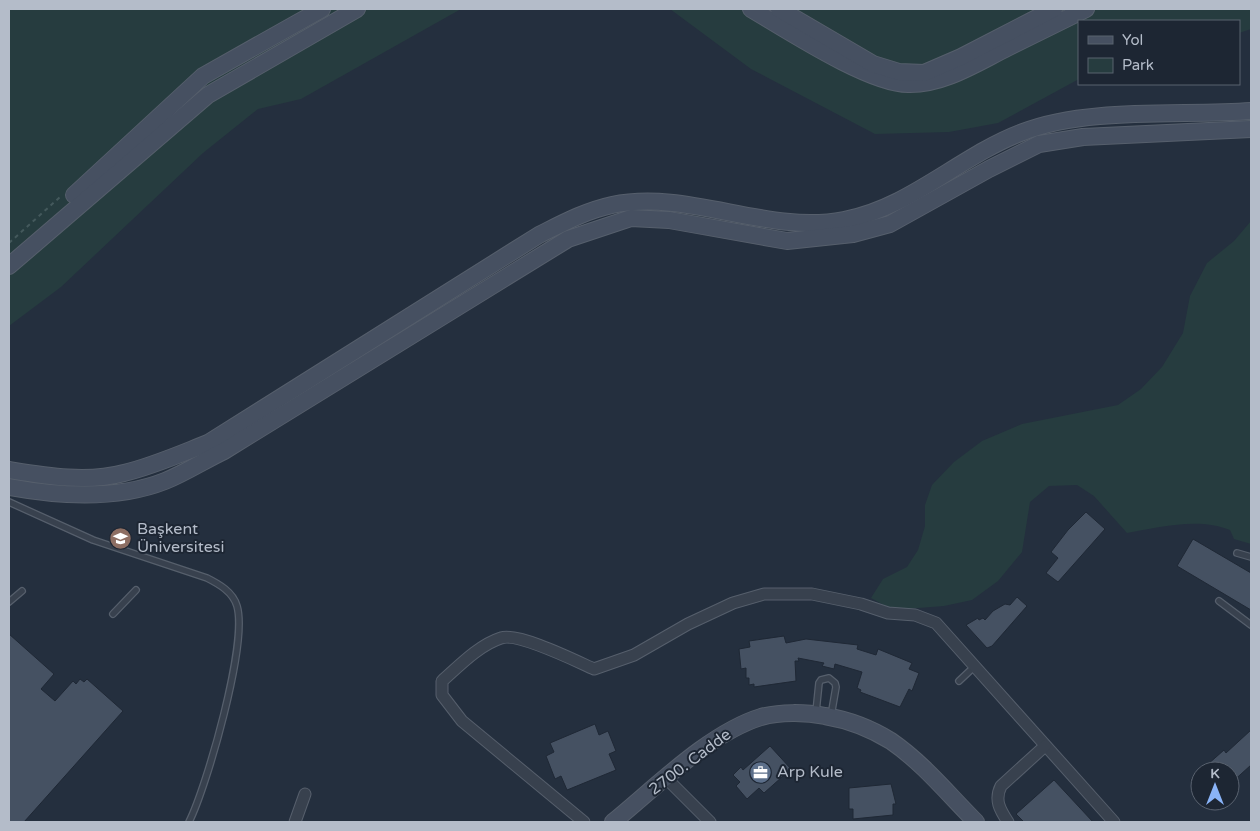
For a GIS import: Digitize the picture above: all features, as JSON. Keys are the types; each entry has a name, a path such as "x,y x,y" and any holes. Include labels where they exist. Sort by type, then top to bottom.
{"street":[{"path":"9,252 87,185 203,76 322,9"},
{"path":"9,266 208,95 356,9"},
{"path":"751,9 850,65 892,82 907,84 923,84 960,72 1086,9"},
{"path":"779,9 873,64 899,72 924,73 961,57 1054,9"},
{"path":"9,470 78,478 122,474 150,466 208,443 539,235 586,212 614,205 650,202 688,205 806,223 844,221 882,210 964,162 1023,132 1079,118 1251,111"},
{"path":"9,487 36,492 103,495 164,481 224,450 568,239 609,224 631,218 669,220 787,241 852,234 890,224 989,169 1039,144 1084,136 1251,129"},
{"path":"584,822 462,721 442,695 442,681 487,645 502,637 524,640 594,669 634,655 688,624 732,603 764,594 812,594 861,604 888,613 915,615 936,623 1114,822"},
{"name":"2700. Cadde","path":"613,822 716,740 740,725 762,717 780,714 824,715 856,723 893,743 924,769 976,822"},
{"path":"1008,822 998,804 997,794 1001,786 1045,746"},
{"path":"666,778 710,822"},
{"path":"295,822 305,794"}],"lane":[{"path":"9,502 93,540 208,578 220,585 234,598 239,618 233,667 213,756 189,822"},
{"path":"1237,553 1251,557"},
{"path":"113,614 136,590"},
{"path":"9,602 22,591"},
{"path":"1219,601 1251,625"},
{"path":"959,681 975,666"},
{"path":"829,678 835,683 836,687 824,715 819,683 821,680 829,678"}],"green space":[{"path":"9,9 461,9 301,99 258,109 203,153 61,287 9,326"},
{"path":"670,9 1251,9 1251,29 1240,33 1240,20 1078,20 1078,80 998,123 949,132 875,134 751,69"},
{"path":"1251,221 1251,544 1234,539 1230,530 1205,524 1179,524 1127,533 1094,496 1077,485 1049,486 1030,502 1022,552 998,581 972,600 944,606 893,610 871,598 883,579 907,567 918,550 925,526 925,505 932,485 954,462 982,441 1022,424 1118,405 1141,389 1162,367 1183,333 1190,296 1207,263 1234,241"}],"building":[{"path":"1086,512 1105,529 1058,582 1046,573 1058,558 1051,552 1068,530"},
{"path":"1193,539 1251,573 1251,610 1177,566"},
{"path":"1017,597 1027,606 992,646 987,648 966,625 978,618 979,620 983,618 985,620 993,611 1005,604 1010,605"},
{"path":"9,634 54,674 41,689 55,701 73,681 76,684 80,679 84,682 87,679 123,711 24,822 9,822"},
{"path":"784,636 786,643 806,639 858,645 857,649 876,655 878,649 912,663 909,669 919,673 912,691 909,689 900,707 860,692 861,690 857,688 862,672 835,664 834,669 822,666 824,663 798,658 799,661 795,661 796,681 754,687 754,684 749,685 749,678 746,678 746,668 741,669 739,649 750,647 749,641"},
{"path":"595,724 599,735 608,731 616,751 609,754 616,770 567,790 561,776 555,779 546,756 554,752 550,743"},
{"path":"1251,730 1251,765 1240,775 1240,761 1211,761 1224,750 1226,753"},
{"name":"Arp Kule","path":"770,746 791,769 764,793 759,788 747,799 736,786 740,782 733,775 741,767 743,770"},
{"path":"1054,780 1093,822 1024,822 1016,814"},
{"path":"891,784 896,804 893,804 893,815 853,819 853,809 849,809 849,788"}],"place":[{"name":"Başkent Üniversitesi","path":"121,538"},
{"name":"Arp Kule","path":"761,772"}]}
